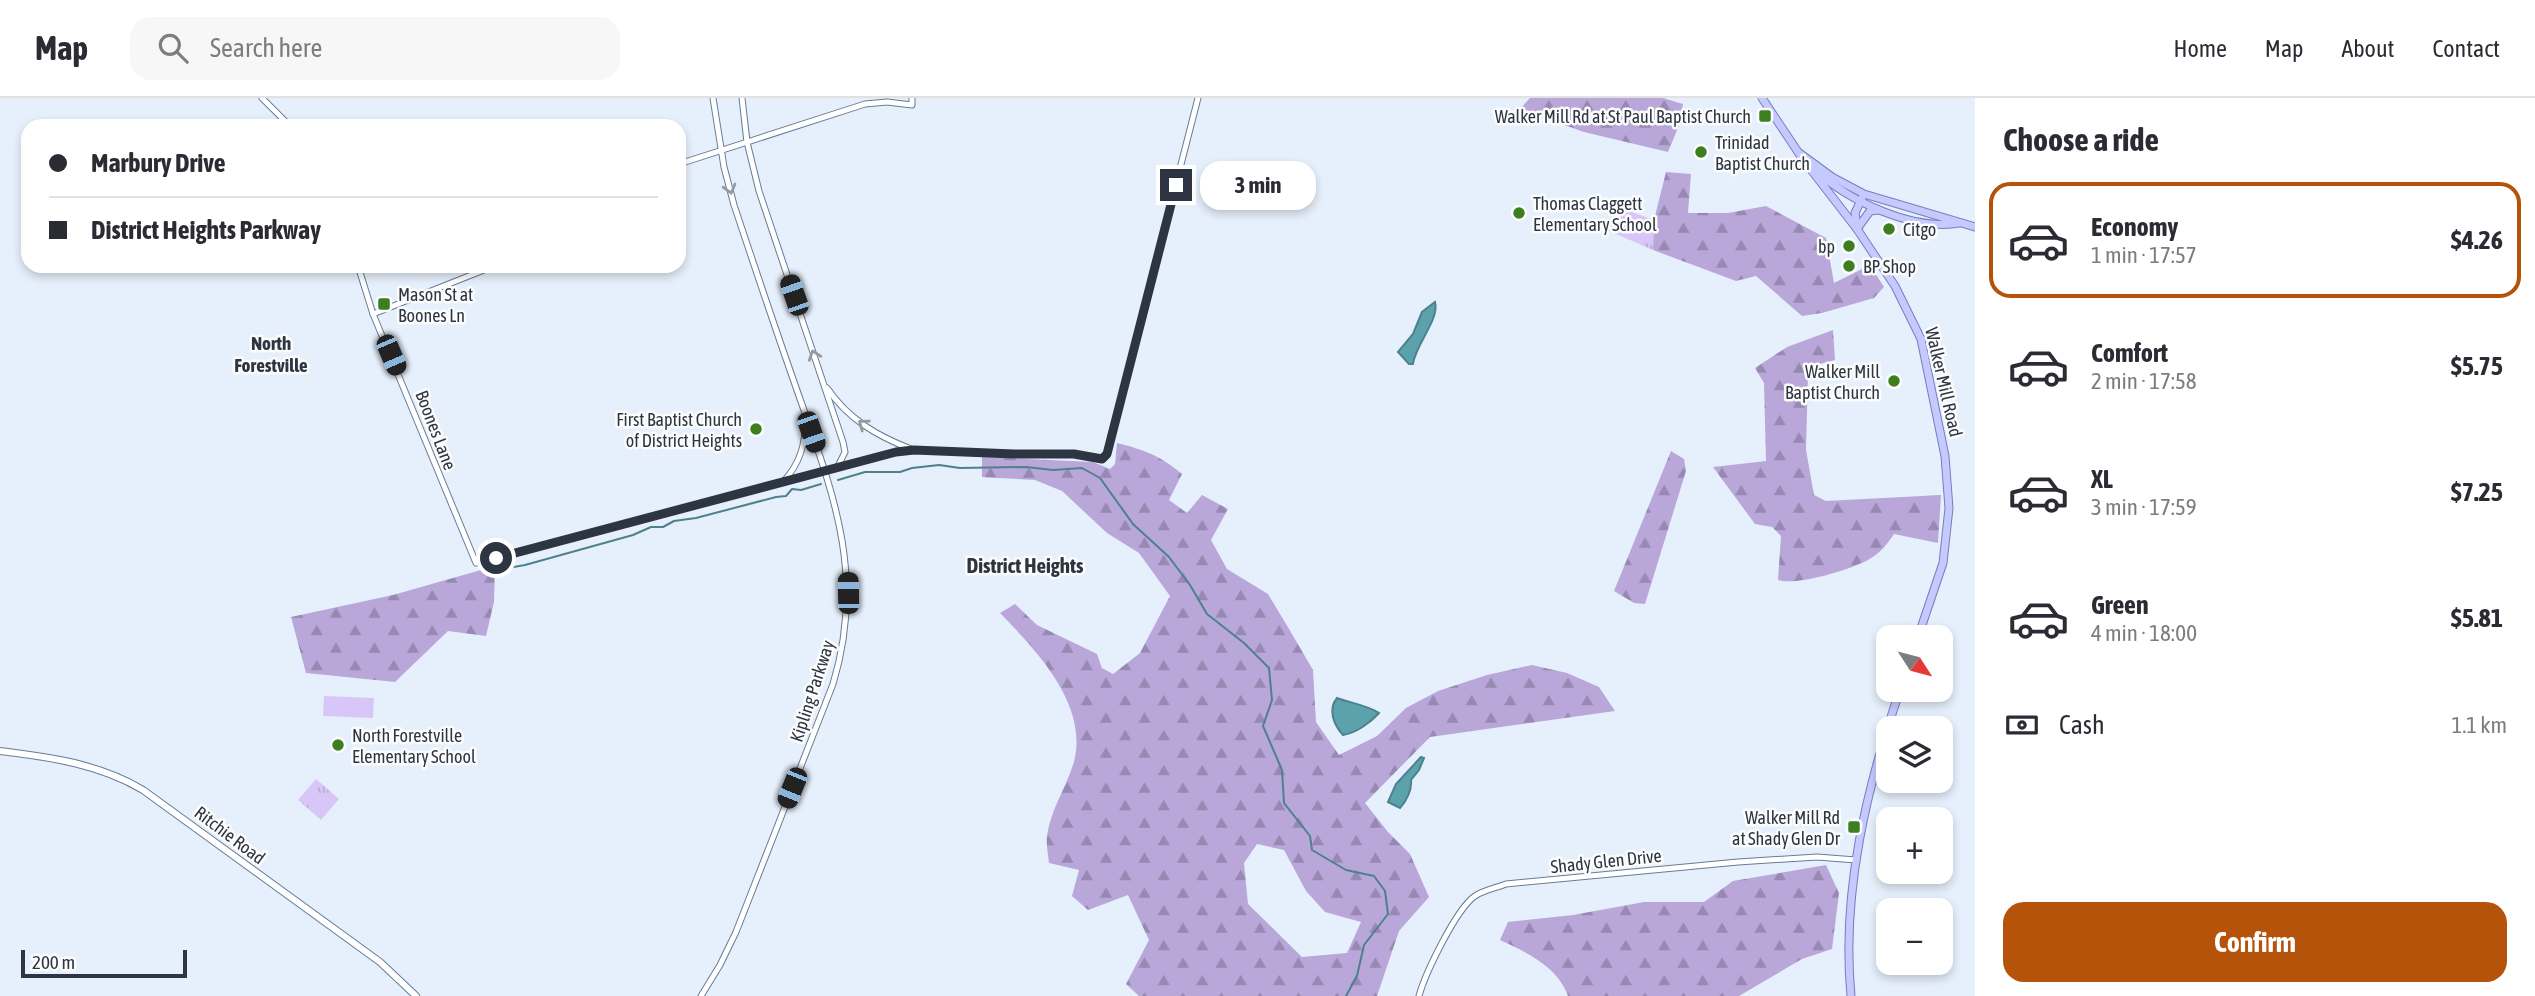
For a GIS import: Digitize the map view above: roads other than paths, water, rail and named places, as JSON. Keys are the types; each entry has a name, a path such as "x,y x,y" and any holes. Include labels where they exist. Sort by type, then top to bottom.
{"main road":[{"name":"Walker Mill Road","path":"1764,100 1800,155 1857,229 1896,286 1917,327 1945,456 1949,497 1948,534 1943,563 1921,625"},
{"path":"1800,155 1840,190 1975,226"},
{"path":"1862,198 1879,210 1901,218 1946,226 1959,223"},
{"path":"1857,229 1855,213 1862,198"},
{"path":"1857,229 1870,211 1879,210"},
{"path":"1851,996 1849,933 1856,860 1878,761 1896,702"},
{"name":"Ritchie Road","path":"0,751 93,767 144,789 380,962 416,996"}],"street":[{"path":"262,98 283,119"},
{"name":"Kipling Parkway","path":"701,996 736,932 820,719 841,657 848,577 841,525 734,205 721,150 713,98"},
{"path":"742,98 747,142 759,191 844,448 843,458 838,466"},
{"path":"875,102 882,98"},
{"path":"784,481 914,450 1074,454 1096,459 1105,457 1198,98"},
{"path":"686,162 838,111 875,102 912,102"},
{"name":"Boones Lane","path":"360,273 373,314 476,563 784,481"},
{"path":"373,314 477,273"},
{"path":"824,383 838,403 859,422 879,435 914,450"},
{"path":"784,481 794,468 803,448 806,434 804,413"},
{"name":"Shady Glen Drive","path":"1419,996 1426,975 1462,908 1475,896 1506,884 1738,862 1817,857 1856,860"}],"water":[{"path":"1435,302 1436,309 1431,324 1413,364 1409,364 1398,352 1413,334 1422,312"},
{"path":"1337,698 1379,713 1362,727 1343,735 1333,716"},
{"path":"1421,757 1424,758 1411,780 1410,791 1403,805 1400,808 1388,802 1396,784"}],"waterway":[{"path":"838,480 865,472 900,472 939,465 1053,470 1082,468 1100,478 1133,524 1169,557 1207,614 1244,643 1269,668 1272,700 1263,726 1282,770 1284,803 1310,836 1312,850 1346,870 1374,876 1385,891 1388,914 1364,945 1357,976 1346,996"},
{"path":"502,569 633,535 651,527 663,527 674,521 786,496 792,489 801,490 821,484"}],"place":[{"name":"Walker Mill Rd at St Paul Baptist Church","path":"1765,116"},
{"name":"Trinidad Baptist Church","path":"1701,152"},
{"name":"Thomas Claggett Elementary School","path":"1519,213"},
{"name":"Citgo","path":"1889,229"},
{"name":"bp","path":"1849,246"},
{"name":"BP Shop","path":"1849,266"},
{"name":"Mason St at Boones Ln","path":"384,304"},
{"name":"Walker Mill Baptist Church","path":"1894,381"},
{"name":"First Baptist Church of District Heights","path":"756,429"},
{"name":"North Forestville Elementary School","path":"338,745"},
{"name":"Walker Mill Rd at Shady Glen Dr","path":"1854,827"}],"district":[{"name":"North Forestville","path":"271,354"},
{"name":"District Heights","path":"1025,565"}]}
